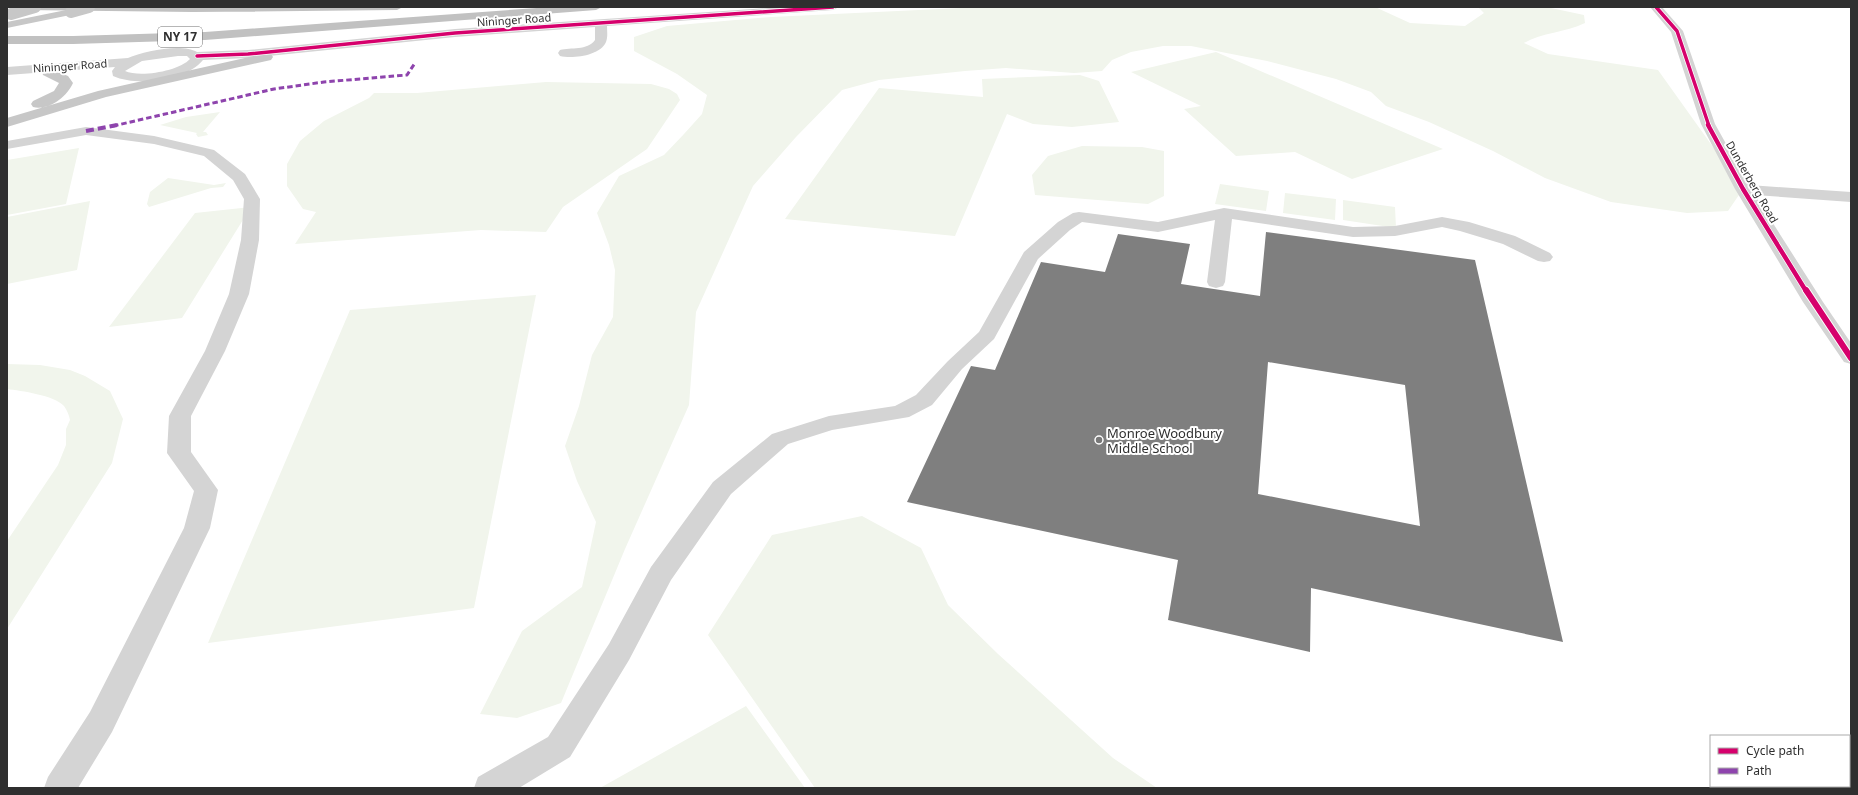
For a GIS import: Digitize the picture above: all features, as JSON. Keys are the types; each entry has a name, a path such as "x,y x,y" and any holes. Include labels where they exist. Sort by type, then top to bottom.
{"highway":[{"path":"22,7 186,9 397,7"},
{"name":"NY 17","path":"71,12 38,27 36,29 37,33 50,36 108,39 226,35 596,7"},
{"path":"7,40 108,39"}],"main road":[{"path":"8,14 35,7"},
{"name":"NY 17","path":"71,12 89,7"},
{"path":"7,25 71,12"},
{"path":"7,123 110,92 266,57"},
{"path":"13,114 50,98 64,88 66,83 63,79 48,72"},
{"path":"13,114 74,95 119,73"},
{"path":"66,105 118,85 149,77"}],"street":[{"name":"Nininger Road","path":"7,72 132,61 168,53 190,53 197,56 238,55 440,34 521,30 833,7"},
{"name":"Dunderberg Road","path":"1656,7 1677,32 1682,43 1708,124 1743,190 1813,302 1851,358"},
{"path":"564,53 584,50 598,45 601,40 601,24"},
{"name":"Nininger Road","path":"7,72 119,73 128,77 149,77 216,62 521,30"},
{"path":"187,68 195,63 198,58 197,56"},
{"path":"119,73 122,66 132,61"},
{"path":"7,145 86,131 154,140 209,153 240,177 252,199 250,240 239,294 216,351 180,416 179,453 206,490 197,528 101,722 60,788"},
{"path":"1743,190 1851,196"},
{"path":"490,788 559,747 619,652 662,574 722,488 780,439 829,423 901,412 924,400 955,365 987,336 1030,256 1064,226 1079,217 1158,227 1224,213 1353,232 1395,231 1442,222 1463,226 1509,240 1544,257"},
{"path":"1216,282 1224,213"}],"shaded area":[{"path":"982,7 1375,7 1410,23 1465,26 1484,13 1478,7 1551,8 1584,15 1585,23 1570,29 1531,39 1524,43 1548,54 1658,70 1743,189 1728,211 1687,213 1611,202 1545,178 1493,151 1429,122 1386,106 1371,92 1336,79 1267,61 1191,46 1163,46 1131,52 1112,60 1102,71 1074,73 1006,68 879,80 842,90 796,137 753,186 696,312 689,405 625,549 561,703 517,718 480,714 522,631 582,587 596,522 577,481 565,446 579,406 592,355 613,317 615,270 609,245 597,213 619,176 664,155 684,134 702,114 707,95 677,74 634,51 634,37 667,26 771,17"},
{"path":"1216,52 1443,149 1352,179 1295,152 1236,156 1184,109 1201,106 1131,72"},
{"path":"1080,75 1099,81 1119,122 1072,127 1033,124 1007,114 955,236 785,219 879,88 983,97 982,79"},
{"path":"546,82 651,84 669,89 677,94 680,100 647,149 563,207 546,232 481,230 295,244 316,212 303,209 287,186 287,164 300,141 324,121 369,98 374,93 417,93"},
{"path":"220,112 203,132 206,132 208,135 198,137 196,134 197,133 160,125 186,117"},
{"path":"1082,146 1142,147 1164,151 1164,196 1148,204 1035,195 1032,175 1048,156"},
{"path":"79,148 66,204 7,215 7,160"},
{"path":"168,178 214,185 226,183 223,187 211,188 149,207 147,204 150,192"},
{"path":"1220,184 1269,191 1266,211 1215,204"},
{"path":"1285,193 1336,199 1335,220 1283,213"},
{"path":"1343,200 1395,207 1396,228 1343,220"},
{"path":"90,201 77,270 7,284 7,217"},
{"path":"251,207 182,318 109,327 195,213"},
{"path":"536,295 474,608 208,643 350,310"},
{"path":"7,364 40,365 70,370 85,376 110,391 123,419 112,463 7,629 7,541 58,465 66,445 66,429 70,420 64,406 53,399 37,394 7,389"},
{"path":"862,516 921,548 948,605 998,654 1113,758 1157,788 815,788 708,635 772,535"},
{"path":"746,706 805,788 600,788"}],"building":[{"name":"Monroe Woodbury Middle School","path":"1266,232 1475,260 1563,642 1311,588 1310,652 1168,620 1178,560 907,502 971,366 995,370 1041,262 1105,272 1118,234 1190,244 1181,284 1260,296","holes":["1268,362 1405,385 1420,526 1258,494"]}],"marked path":[{"path":"86,131 291,86 407,75 415,63"}],"cycle path":[{"path":"197,56 248,54 455,33 833,7"},
{"path":"1656,7 1677,31 1708,124 1743,189 1813,302 1851,358"}],"place":[{"name":"Monroe Woodbury Middle School","path":"1099,440"}]}
